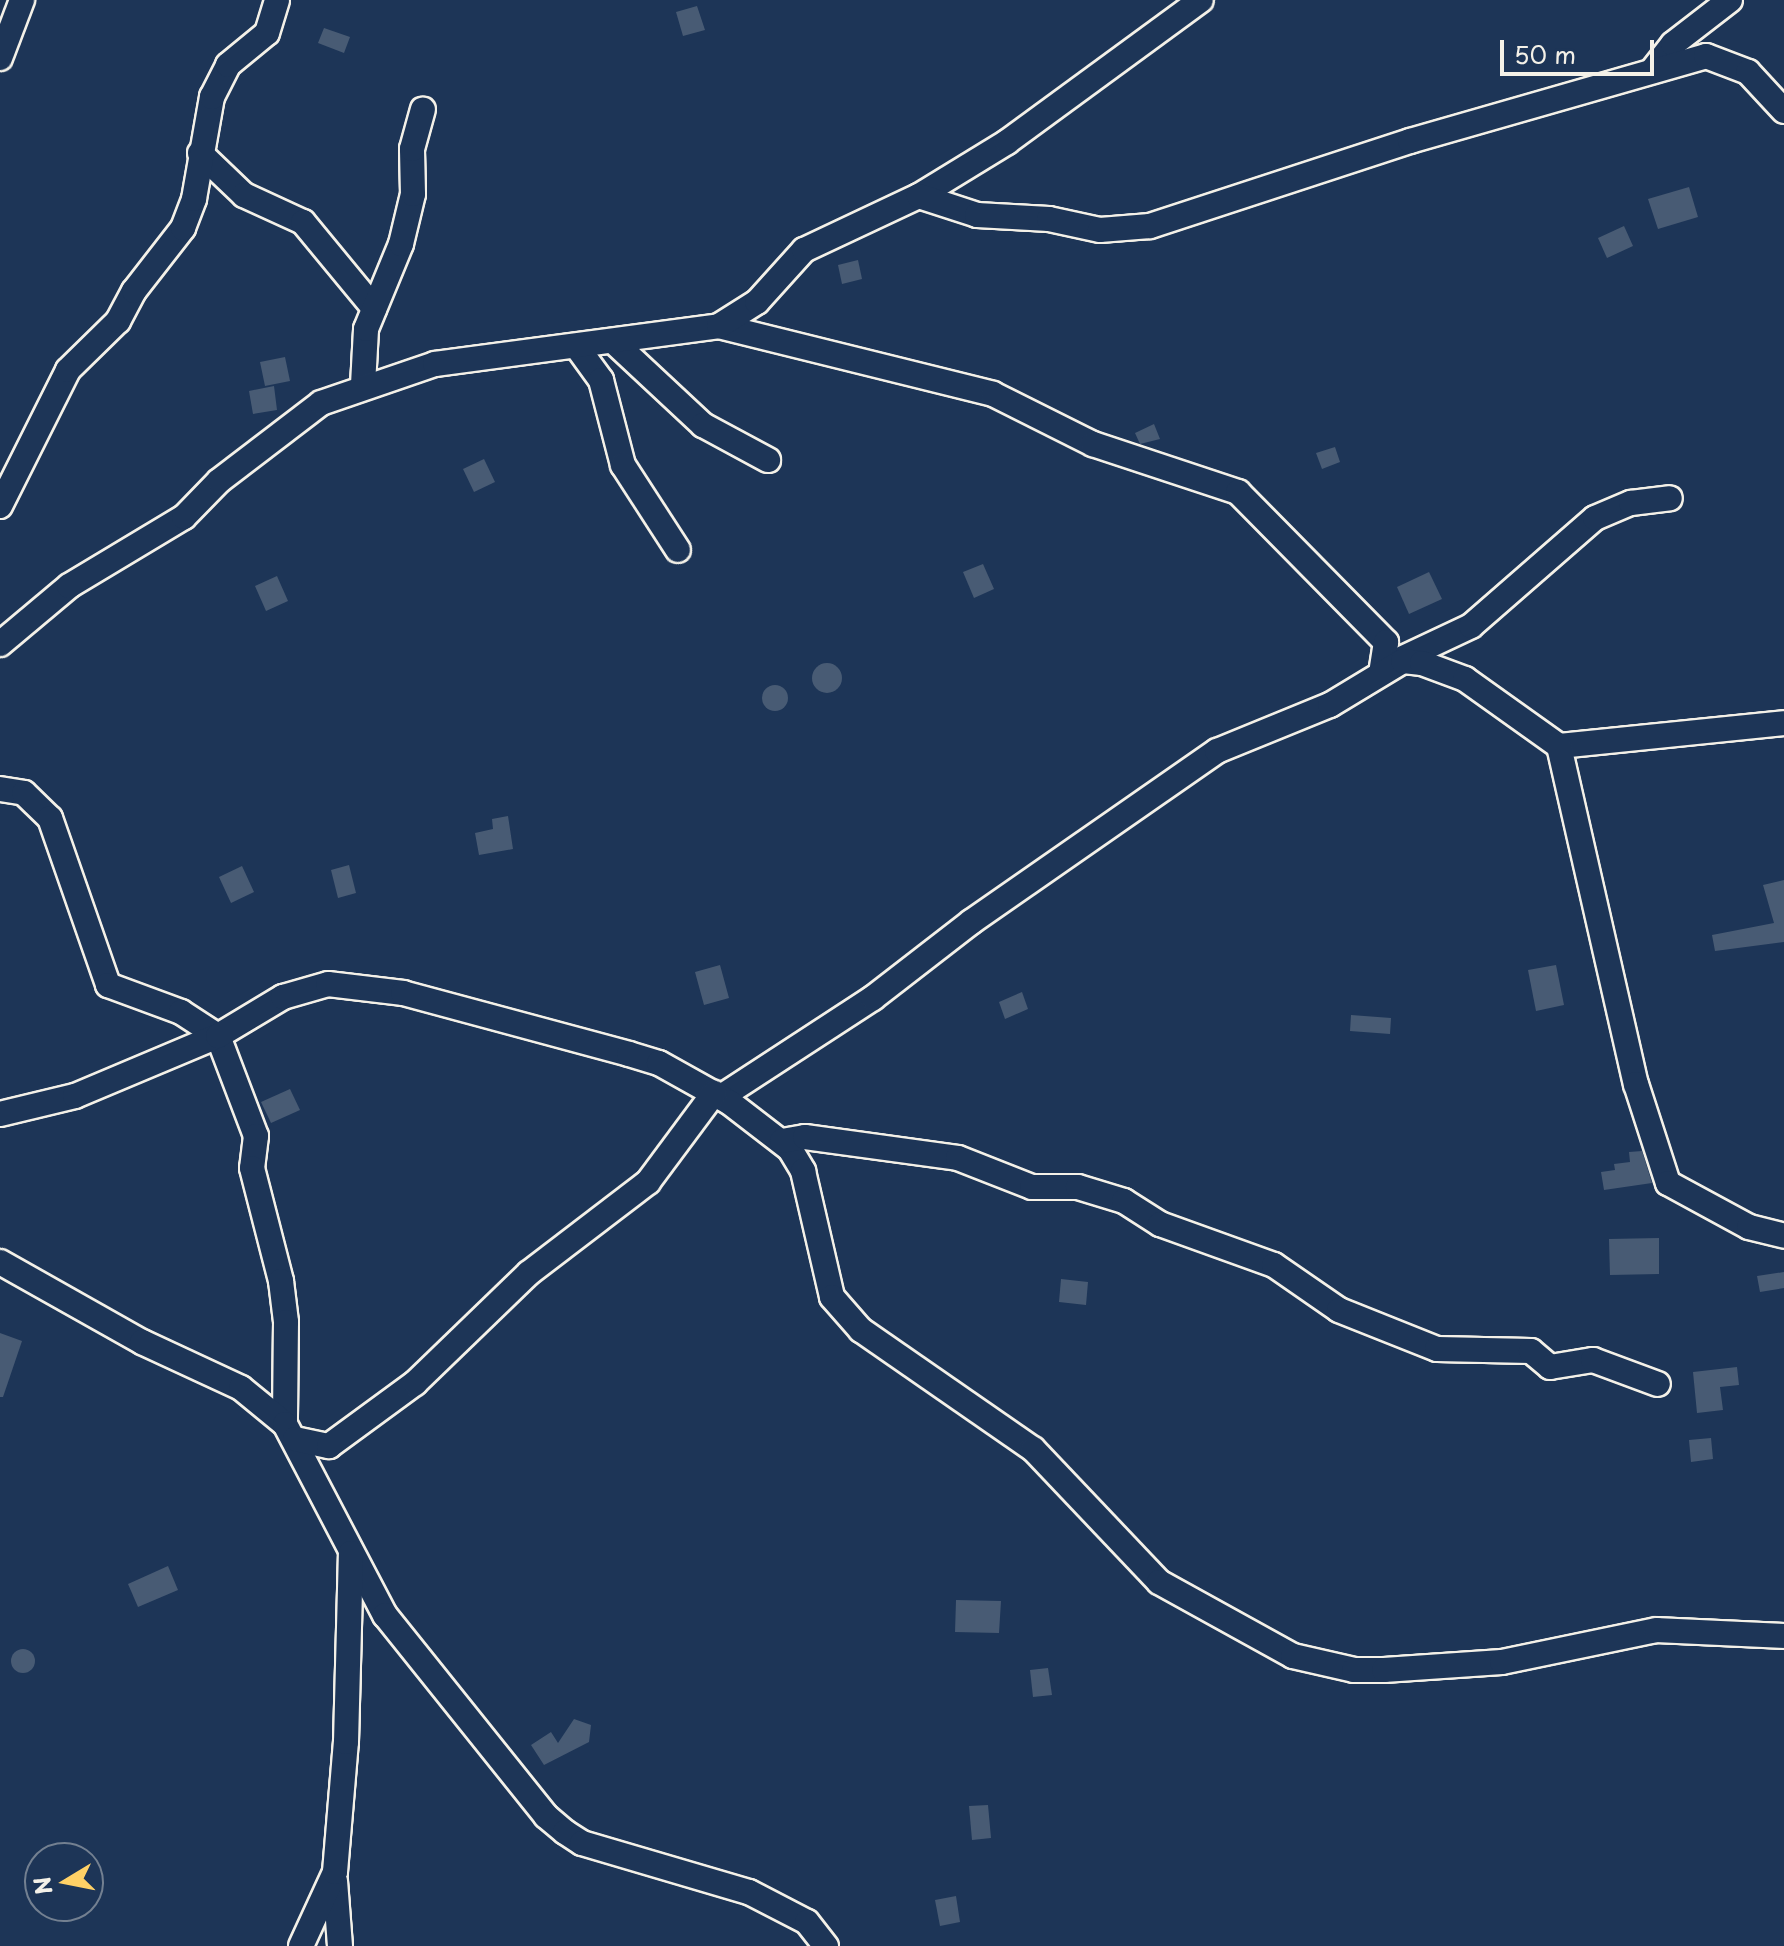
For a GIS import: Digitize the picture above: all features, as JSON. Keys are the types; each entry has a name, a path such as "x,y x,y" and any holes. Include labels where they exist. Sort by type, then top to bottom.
{"street":[{"path":"0,58 22,0"},
{"path":"0,506 68,370 118,321 134,291 183,228 194,199 200,153 220,80 240,51 267,33 277,0"},
{"path":"719,326 757,302 804,250 919,196 1007,142 1201,0"},
{"path":"1652,71 1673,44 1730,0"},
{"path":"919,196 977,215 1049,219 1100,230 1150,226 1410,141 1706,56 1722,59 1748,72 1784,111"},
{"path":"363,385 366,329 401,244 413,194 412,149 423,109"},
{"path":"200,153 244,195 303,222 329,260 374,308"},
{"path":"0,644 29,617 105,562 167,530 296,419 363,385 435,364 719,326 993,394 1093,444 1225,485 1248,498 1271,530 1386,642 1392,666"},
{"path":"614,342 703,425 768,460"},
{"path":"577,347 601,380 623,465 678,550"},
{"path":"0,1262 142,1342 229,1382 290,1431 329,1446 415,1383 556,1249 648,1182 718,1095 873,998 1185,771 1254,733 1330,705 1392,666 1480,619 1595,518 1631,503 1670,498"},
{"path":"0,625 29,617"},
{"path":"1392,666 1465,679 1559,746 1784,723"},
{"path":"1559,746 1636,1084 1668,1183 1749,1227 1784,1236"},
{"path":"0,789 24,793 50,818 108,985 181,1012 218,1036 255,1128 250,1153 254,1181 281,1281 290,1431 385,1615 546,1816 565,1832 582,1843 749,1892 807,1922 826,1946"},
{"path":"0,1114 75,1096 218,1036 293,992 328,984 358,985 629,1054 718,1095 782,1141 803,1171 832,1297 846,1316 1033,1449 1159,1582 1293,1656 1354,1670 1384,1670 1502,1662 1657,1630 1784,1636"},
{"path":"782,1141 805,1137 958,1158 1032,1187 1078,1187 1124,1201 1160,1224 1274,1265 1339,1310 1437,1349 1531,1351 1550,1367 1593,1360 1658,1384"},
{"path":"340,1946 335,1872 346,1742 352,1548"},
{"path":"301,1946 335,1872"}],"building":[{"path":"697,6 705,30 683,36 676,12"},
{"path":"324,28 350,37 344,53 318,43"},
{"path":"1689,187 1698,217 1658,229 1648,199"},
{"path":"1624,226 1633,246 1607,258 1598,238"},
{"path":"858,260 862,279 842,284 838,265"},
{"path":"285,357 290,381 265,386 260,362"},
{"path":"274,386 277,410 253,414 249,391"},
{"path":"1154,424 1160,439 1140,444 1135,433"},
{"path":"1335,447 1340,462 1322,469 1316,453"},
{"path":"484,459 495,482 474,492 463,469"},
{"path":"983,564 994,589 974,598 963,572"},
{"path":"1429,572 1442,599 1409,614 1397,587"},
{"path":"277,576 288,601 266,611 255,586"},
{"path":"827,663 833,664 841,672 841,684 833,692 827,693 821,692 813,684 812,678 813,672 821,664"},
{"path":"775,685 784,689 788,698 784,707 775,711 766,707 762,698 766,689"},
{"path":"508,816 513,849 479,855 475,833 493,829 492,819"},
{"path":"349,865 356,893 338,898 331,870"},
{"path":"242,866 254,892 231,903 219,877"},
{"path":"1784,880 1784,942 1715,951 1712,935 1774,923 1763,885"},
{"path":"720,965 729,998 704,1005 695,972"},
{"path":"1556,965 1564,1005 1536,1011 1528,970"},
{"path":"1022,992 1028,1009 1005,1019 999,1002"},
{"path":"1351,1015 1391,1018 1390,1034 1350,1031"},
{"path":"290,1089 300,1110 271,1123 261,1102"},
{"path":"1642,1151 1652,1183 1604,1190 1601,1172 1615,1170 1614,1164 1630,1162 1629,1152"},
{"path":"1659,1238 1659,1274 1610,1275 1609,1239"},
{"path":"1784,1272 1784,1288 1760,1292 1757,1276"},
{"path":"1061,1279 1088,1282 1086,1305 1059,1302"},
{"path":"0,1333 22,1341 3,1397 0,1397"},
{"path":"1737,1367 1739,1385 1720,1387 1723,1410 1697,1413 1693,1372"},
{"path":"1711,1438 1713,1459 1691,1462 1689,1440"},
{"path":"168,1566 178,1590 138,1607 128,1584"},
{"path":"956,1600 1001,1601 999,1633 955,1632"},
{"path":"18,1649 28,1649 35,1656 35,1666 28,1673 18,1673 11,1666 11,1656"},
{"path":"1048,1668 1052,1695 1033,1697 1030,1670"},
{"path":"574,1719 591,1725 589,1742 544,1765 531,1745 551,1732 558,1743"},
{"path":"988,1805 991,1838 972,1840 969,1806"},
{"path":"956,1896 960,1922 940,1926 935,1900"}]}
